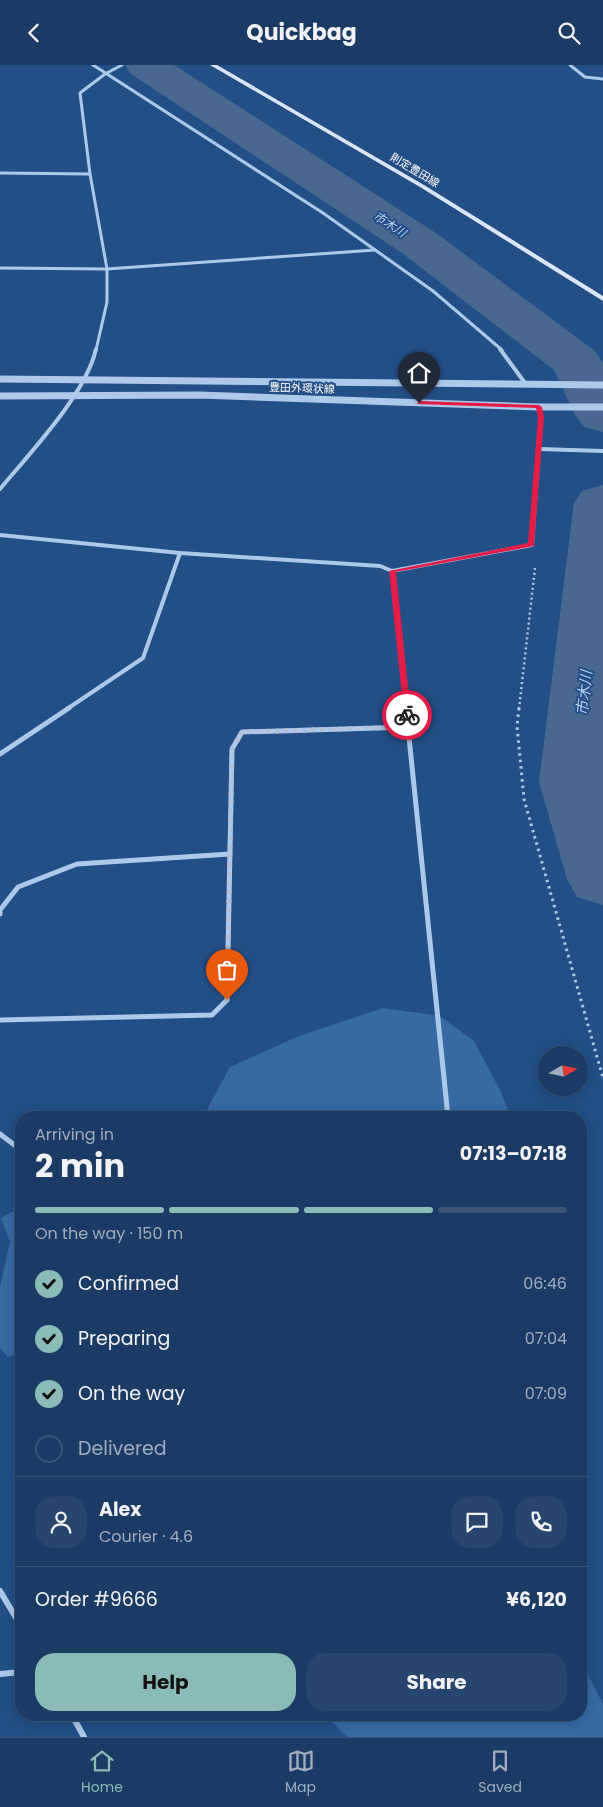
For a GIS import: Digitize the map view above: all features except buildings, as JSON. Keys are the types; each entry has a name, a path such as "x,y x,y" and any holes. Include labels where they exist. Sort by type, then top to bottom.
{"main road":[{"name":"則定豊田線","path":"213,65 422,186 603,299"}],"street":[{"path":"93,65 323,213 433,291 503,351 525,383"},
{"path":"0,489 59,418 94,359 107,301 107,269 90,174 80,93 105,74 122,65"},
{"path":"570,65 585,77 603,79"},
{"path":"0,173 90,174"},
{"path":"0,267 107,269 375,250"},
{"name":"豊田外環状線","path":"0,379 603,385"},
{"name":"豊田外環状線","path":"0,396 199,395 539,407 603,407"},
{"path":"0,535 180,553 380,566 392,571 532,545 541,417 539,407"},
{"path":"539,449 603,451"},
{"path":"0,754 143,658 180,553"},
{"path":"392,571 447,1111"},
{"path":"0,1020 212,1015 227,1000 232,749 242,732 408,727"},
{"path":"0,914 0,909 18,887 77,864 230,854"},
{"path":"0,1134 15,1145"},
{"path":"0,1591 15,1616"},
{"path":"0,1674 15,1673"},
{"path":"75,1721 84,1737"}],"path":[{"path":"532,543 536,565 517,726 524,799 603,1078"}],"shaded area":[{"path":"383,1008 440,1016 474,1041 500,1090 509,1111 206,1111 230,1067 299,1036"},
{"path":"15,1210 15,1355 8,1357 0,1348 0,1287 10,1242 1,1218"},
{"path":"587,1673 603,1704 603,1737 347,1737 331,1721 587,1721"}],"waterway":[{"name":"市木川","path":"146,65 419,243 576,362 603,415"},
{"name":"市木川","path":"603,503 574,782 603,879"}],"way so far":[{"path":"227,1000 232,749 242,732 408,727 407,715"}],"route":[{"path":"407,715 392,571 532,545 541,417 539,407 419,403"}]}
